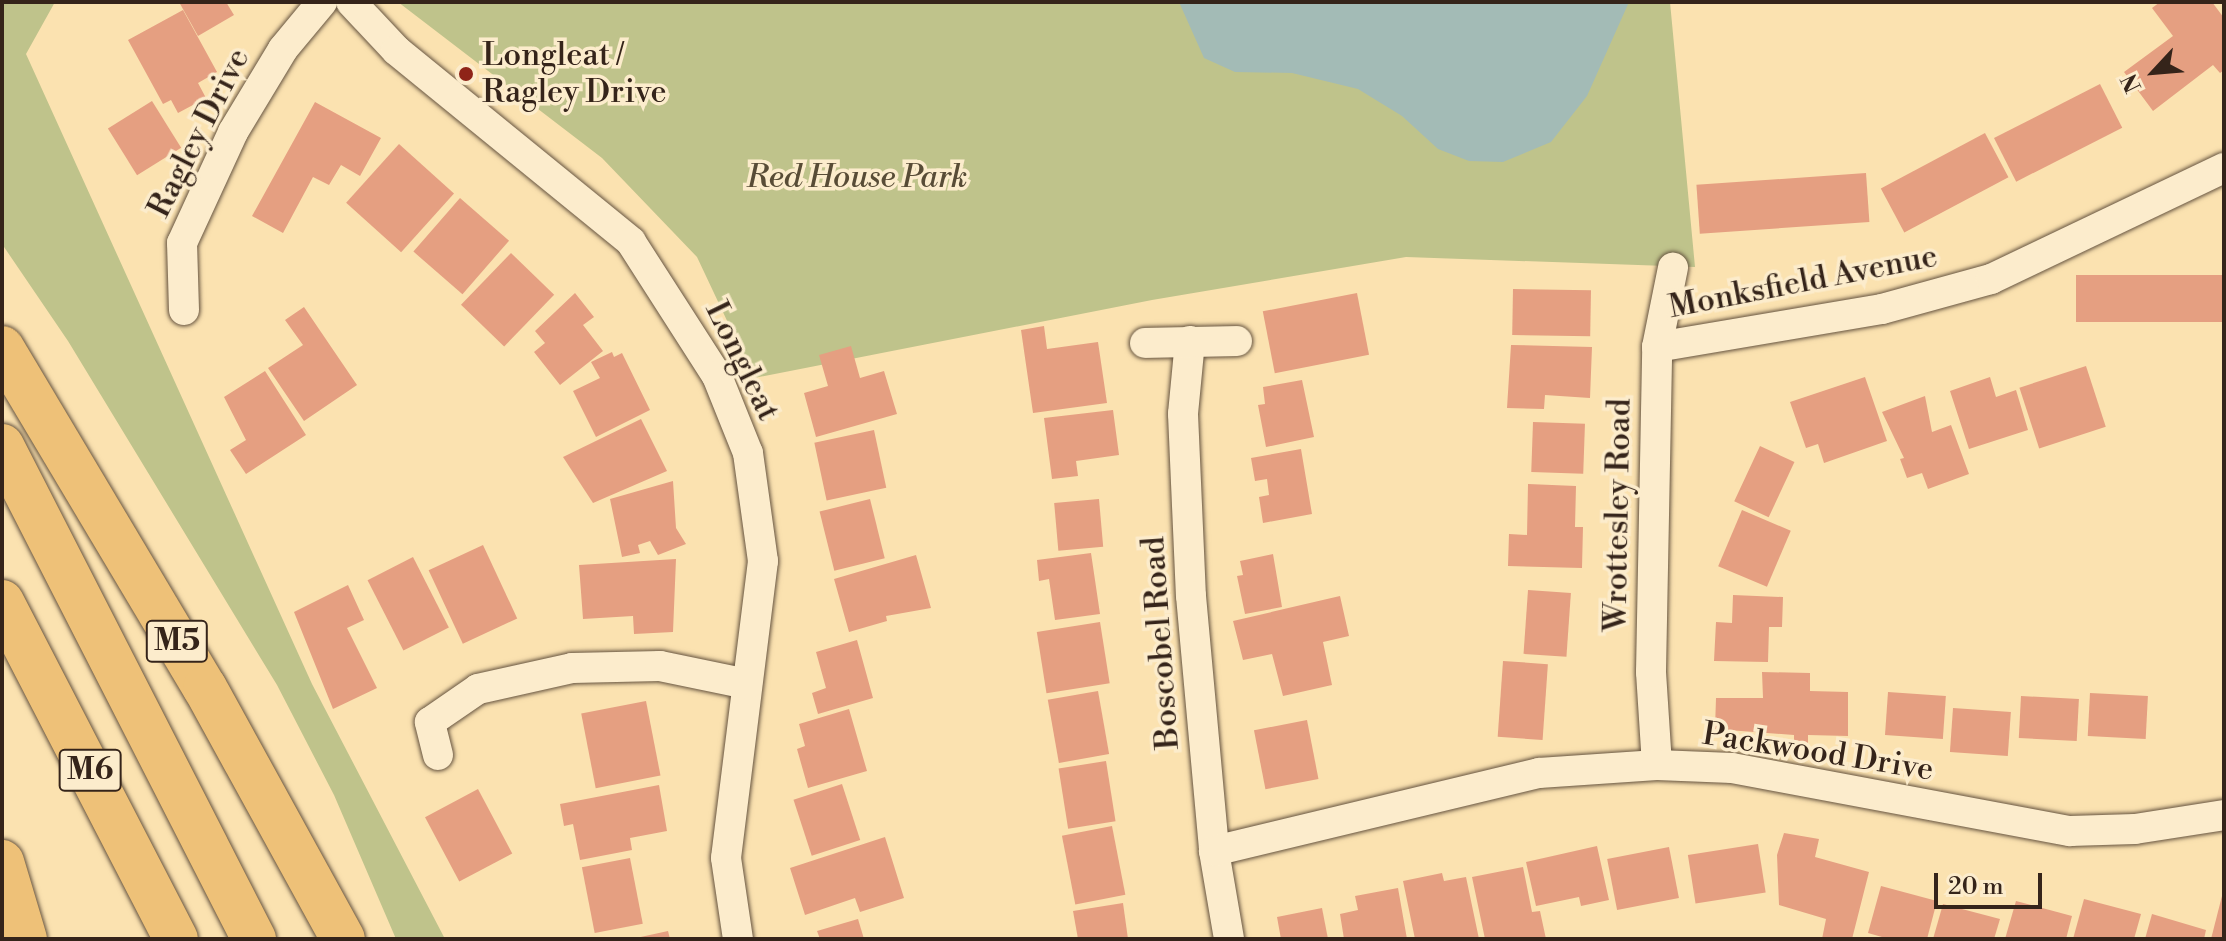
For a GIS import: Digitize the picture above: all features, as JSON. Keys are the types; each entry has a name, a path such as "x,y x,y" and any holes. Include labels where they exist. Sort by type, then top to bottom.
{"highway":[{"name":"M5","path":"2,348 205,688 343,939"},
{"name":"M6","path":"2,446 254,939"},
{"name":"M6","path":"2,602 176,939"},
{"path":"2,862 25,939"}],"street":[{"name":"Ragley Drive","path":"184,310 182,243 233,132 283,49 322,2"},
{"name":"Longleat","path":"351,2 396,50 631,242 657,276 717,376 748,453 763,561 726,858 738,939"},
{"name":"Monksfield Avenue","path":"1657,347 1882,309 1991,279 2224,168"},
{"name":"Wrottesley Road","path":"1657,765 1651,672 1657,347 1673,268"},
{"name":"Boscobel Road","path":"1190,341 1183,414 1191,596 1214,851 1229,939"},
{"path":"1145,343 1237,341"},
{"path":"438,755 430,722 478,689 572,668 660,666 747,684"},
{"name":"Packwood Drive","path":"1214,851 1539,773 1657,765 1732,768 2070,831 2135,829 2224,815"}],"green space":[{"path":"2,2 55,2 26,54 312,684 445,939 396,939 334,795 277,685 68,341 2,244"},
{"name":"Red House Park","path":"398,2 1670,2 1695,267 1406,257 1152,300 754,378 697,257 602,158"}],"water":[{"path":"1179,2 1629,2 1587,96 1551,142 1503,162 1469,161 1438,149 1402,116 1358,89 1292,73 1235,72 1204,58"}],"building":[{"path":"179,2 226,2 234,15 198,36"},
{"path":"2160,2 2212,2 2224,18 2224,70 2220,73 2213,65 2153,111 2124,72 2173,36 2152,8"},
{"path":"183,10 217,72 198,83 206,98 178,113 171,100 163,104 128,40"},
{"path":"2100,84 2122,128 2016,182 1994,138"},
{"path":"152,101 181,148 137,175 108,129"},
{"path":"315,102 381,138 360,176 341,165 329,185 313,177 283,233 252,216"},
{"path":"1985,133 2008,177 1904,233 1881,188"},
{"path":"399,144 454,194 401,252 346,203"},
{"path":"1866,173 1869,222 1700,234 1696,185"},
{"path":"460,198 509,241 462,294 413,252"},
{"path":"511,253 554,295 504,346 461,305"},
{"path":"2076,275 2224,275 2224,322 2076,322"},
{"path":"1513,289 1591,290 1590,336 1512,335"},
{"path":"575,293 594,317 583,325 603,351 560,385 534,352 545,343 535,331"},
{"path":"1357,293 1369,355 1275,373 1263,311"},
{"path":"304,307 357,385 304,421 268,368 303,345 285,320"},
{"path":"1044,326 1047,349 1098,342 1107,403 1033,413 1021,330"},
{"path":"1511,345 1592,347 1590,398 1545,395 1544,409 1507,408"},
{"path":"851,346 860,378 884,371 897,414 816,437 804,393 828,386 819,355"},
{"path":"612,352 614,357 622,353 650,410 596,437 573,391 600,378 591,362"},
{"path":"2086,366 2106,427 2039,448 2019,388"},
{"path":"265,371 306,435 246,474 230,450 246,440 224,397"},
{"path":"1865,377 1887,441 1824,463 1818,444 1806,448 1790,402"},
{"path":"1990,377 1996,397 2016,390 2028,430 1969,449 1950,391"},
{"path":"1302,380 1314,437 1266,447 1258,405 1265,404 1263,387"},
{"path":"1925,396 1932,432 1951,425 1969,474 1928,489 1922,473 1907,478 1900,459 1904,458 1882,412"},
{"path":"1113,410 1119,455 1076,461 1078,476 1052,479 1044,418"},
{"path":"641,419 667,471 593,503 563,457"},
{"path":"1533,422 1585,424 1583,474 1531,472"},
{"path":"874,430 886,488 827,500 814,443"},
{"path":"1760,446 1794,462 1769,517 1734,501"},
{"path":"1301,449 1312,514 1263,523 1259,497 1269,495 1267,479 1255,481 1251,458"},
{"path":"673,481 676,528 686,544 658,555 650,541 638,545 640,553 622,557 610,499"},
{"path":"1528,484 1576,486 1575,527 1583,527 1582,568 1508,566 1509,534 1527,535"},
{"path":"870,499 885,558 834,571 820,512"},
{"path":"1099,499 1103,547 1058,551 1054,503"},
{"path":"1742,510 1791,531 1767,587 1718,566"},
{"path":"483,545 517,618 463,644 429,570"},
{"path":"1091,553 1100,614 1055,620 1049,579 1039,581 1037,560"},
{"path":"1273,554 1282,607 1245,614 1237,576 1243,575 1240,561"},
{"path":"916,555 931,608 886,616 887,621 849,632 834,579"},
{"path":"413,557 449,627 403,651 368,580"},
{"path":"676,559 673,632 634,634 633,616 583,619 579,565"},
{"path":"348,585 364,620 347,628 377,688 333,709 294,612"},
{"path":"1528,590 1571,593 1566,657 1524,654"},
{"path":"1733,595 1783,597 1782,627 1769,627 1768,662 1714,661 1716,622 1732,623"},
{"path":"1340,596 1349,636 1323,642 1332,685 1283,696 1272,654 1243,660 1233,621"},
{"path":"1100,622 1110,683 1046,693 1037,632"},
{"path":"857,640 873,698 818,714 812,693 826,688 816,652"},
{"path":"1503,661 1548,664 1543,740 1498,737"},
{"path":"1762,672 1810,673 1810,691 1848,692 1848,736 1808,735 1808,747 1794,747 1794,735 1715,729 1716,698 1763,698"},
{"path":"1098,691 1109,754 1059,763 1048,700"},
{"path":"1888,692 1946,696 1943,739 1885,735"},
{"path":"2090,693 2148,696 2146,739 2088,736"},
{"path":"2021,696 2079,699 2077,741 2019,738"},
{"path":"646,701 661,776 596,788 581,714"},
{"path":"1953,708 2011,712 2008,756 1950,752"},
{"path":"849,709 867,771 808,788 797,749 805,746 799,724"},
{"path":"1307,720 1318,779 1265,789 1254,730"},
{"path":"1106,761 1116,821 1068,829 1059,769"},
{"path":"842,784 860,840 812,856 793,800"},
{"path":"659,785 667,831 630,838 632,850 580,860 573,824 564,826 560,804"},
{"path":"478,789 512,853 459,882 425,817"},
{"path":"1112,826 1125,895 1075,904 1062,836"},
{"path":"1784,833 1819,839 1815,857 1869,872 1852,939 1822,939 1826,919 1779,905 1777,855"},
{"path":"885,837 904,898 860,912 855,898 805,915 790,868"},
{"path":"1758,844 1766,892 1696,904 1688,855"},
{"path":"1597,846 1609,900 1581,906 1579,897 1536,906 1526,862"},
{"path":"1669,847 1679,898 1617,910 1607,859"},
{"path":"630,858 643,924 595,933 582,867"},
{"path":"1523,867 1532,912 1540,911 1546,939 1485,939 1472,877"},
{"path":"1442,873 1444,881 1466,877 1479,939 1415,939 1403,881"},
{"path":"1881,886 1937,901 1927,939 1889,939 1868,933"},
{"path":"1398,888 1407,939 1344,939 1340,914 1358,910 1355,896"},
{"path":"2223,892 2224,939 2211,939"},
{"path":"2084,899 2141,914 2134,939 2073,939"},
{"path":"2016,901 2072,916 2066,939 2005,939"},
{"path":"1123,903 1128,939 1078,939 1073,911"},
{"path":"1943,904 2000,919 1994,939 1933,939"},
{"path":"1322,908 1328,939 1281,939 1277,917"},
{"path":"2152,914 2206,930 2204,939 2145,939"},
{"path":"858,919 864,939 820,939 817,931"},
{"path":"668,931 670,939 636,939 636,938"}],"place":[{"name":"Longleat / Ragley Drive","path":"466,74"}]}
